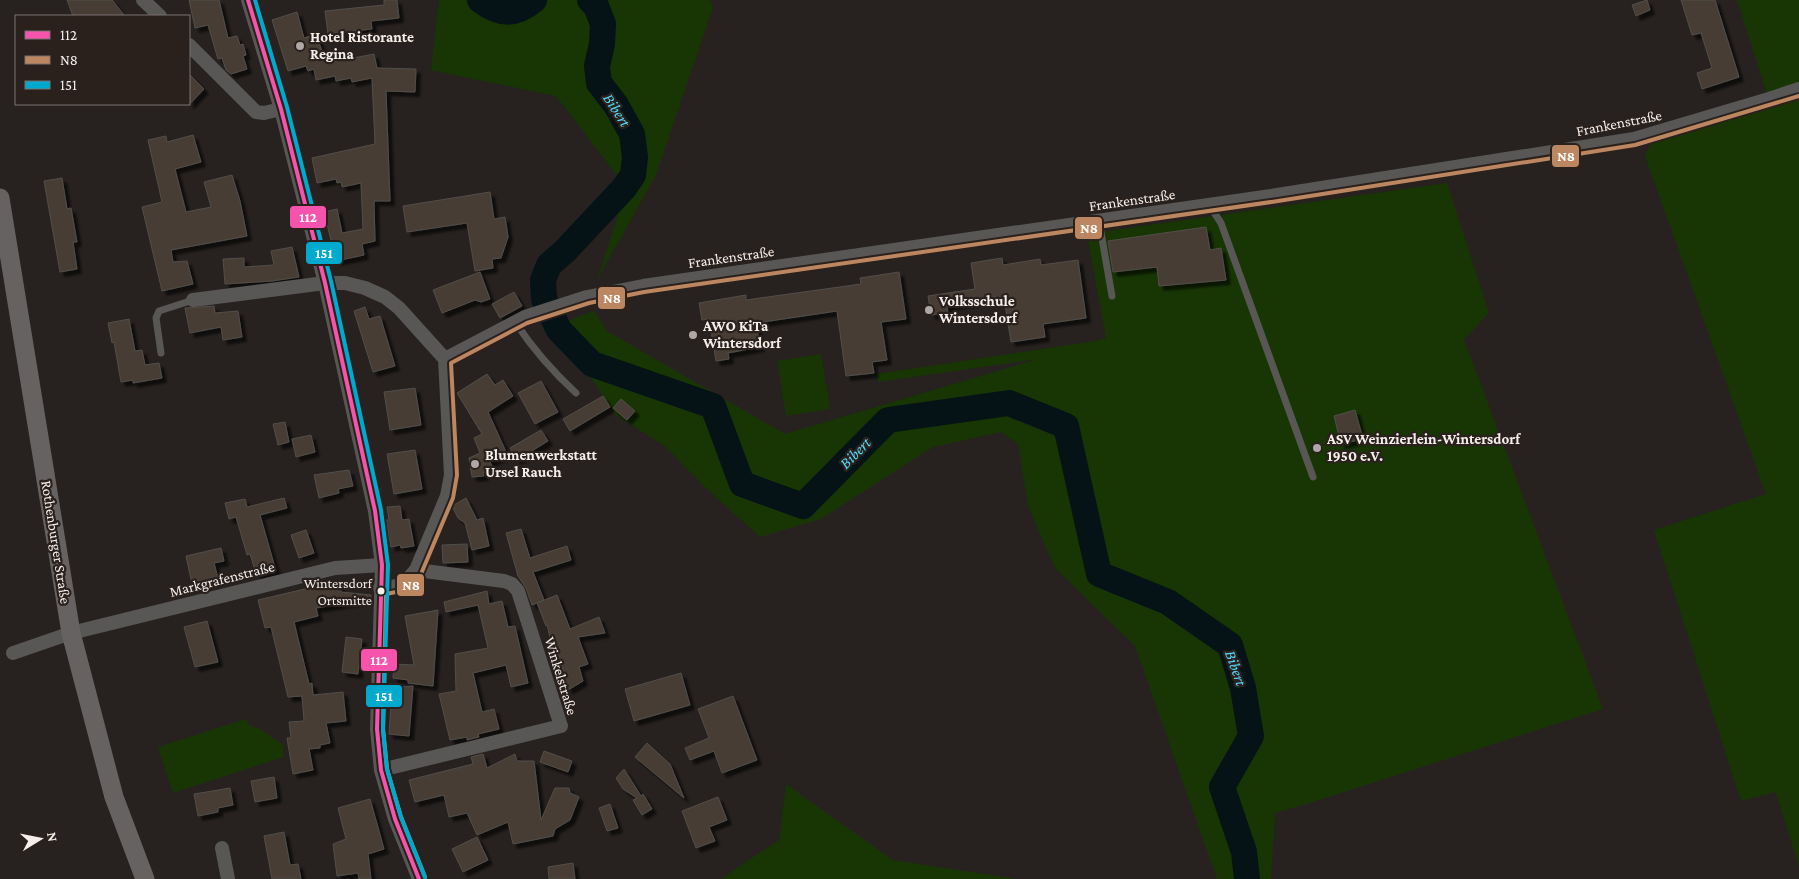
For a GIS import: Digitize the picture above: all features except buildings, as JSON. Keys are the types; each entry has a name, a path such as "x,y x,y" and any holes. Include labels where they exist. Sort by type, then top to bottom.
{"main road":[{"name":"Rothenburger Straße","path":"0,198 71,633 114,797 145,879"}],"street":[{"path":"143,0 159,15"},
{"path":"248,0 281,109 325,283 375,511 382,565 377,729 382,770 395,819 419,879"},
{"path":"190,46 256,112 281,109"},
{"name":"Frankenstraße","path":"445,359 520,320 577,300 643,286 1209,205 1634,139 1799,89"},
{"path":"193,300 325,283 344,283 365,288 386,297 399,308 445,359 451,475 447,496 416,570 406,581 398,586 380,588"},
{"name":"Markgrafenstraße","path":"13,653 71,633 335,568 382,565"},
{"name":"Winkelstraße","path":"382,770 561,726 518,591 512,584 504,581 416,570"},
{"path":"222,848 228,879"}],"lane":[{"path":"1209,205 1221,223 1313,477"},
{"path":"1099,221 1112,296"},
{"path":"161,353 156,318 159,312 193,300"},
{"path":"520,320 530,346 576,393"}],"green space":[{"path":"439,0 709,0 713,7 656,175 597,280 627,188 556,96 431,70"},
{"path":"1737,0 1799,0 1799,867 1776,792 1741,801 1654,530 1766,494 1645,156 1658,128 1768,97"},
{"name":"ASV Weinzierlein-Wintersdorf 1950 e.V.","path":"1447,183 1489,313 1464,340 1603,709 1275,813 1271,879 1217,879 1135,646 1055,568 1028,506 1018,444 1002,432 933,447 821,519 760,537 704,486 665,446 616,415 586,370 547,328 594,311 607,331 785,434 1038,359 878,382 877,374 1106,338 1087,234"},
{"path":"821,354 830,409 786,416 777,361"},
{"path":"246,719 250,726 259,728 282,744 284,757 173,793 158,747"},
{"path":"786,784 893,860 1017,879 721,879 779,840"}],"waterway":[{"name":"Bibert","path":"480,0 494,9 507,12 520,9 534,0"},
{"name":"Bibert","path":"590,0 596,6 603,24 602,44 597,66 599,83 616,105 632,134 635,157 633,175 624,188 565,251 549,265 543,280 544,299 559,330 592,364 713,406 742,484 803,506 888,420 1009,403 1066,426 1099,574 1168,602 1230,645 1243,688 1251,736 1222,787 1244,852 1247,879"}],"transit line":[{"name":"112","path":"248,0 281,109 325,283 375,511 382,565 377,729 381,770 395,819 419,879"},
{"name":"151","path":"255,0 287,107 331,281 381,510 388,565 383,729 387,769 401,817 425,877"},
{"name":"N8","path":"425,877 401,817 387,769 383,729 386,594 401,591 410,586 421,574 453,498 457,475 451,363 527,323 589,303 644,292 1278,201 1635,145 1799,96"}],"place":[{"name":"Hotel Ristorante Regina","path":"300,46"},
{"name":"Volksschule Wintersdorf","path":"929,310"},
{"name":"AWO KiTa Wintersdorf","path":"693,335"},
{"name":"ASV Weinzierlein-Wintersdorf 1950 e.V.","path":"1317,448"},
{"name":"Blumenwerkstatt Ursel Rauch","path":"475,464"},
{"name":"Wintersdorf Ortsmitte","path":"381,591"}]}
